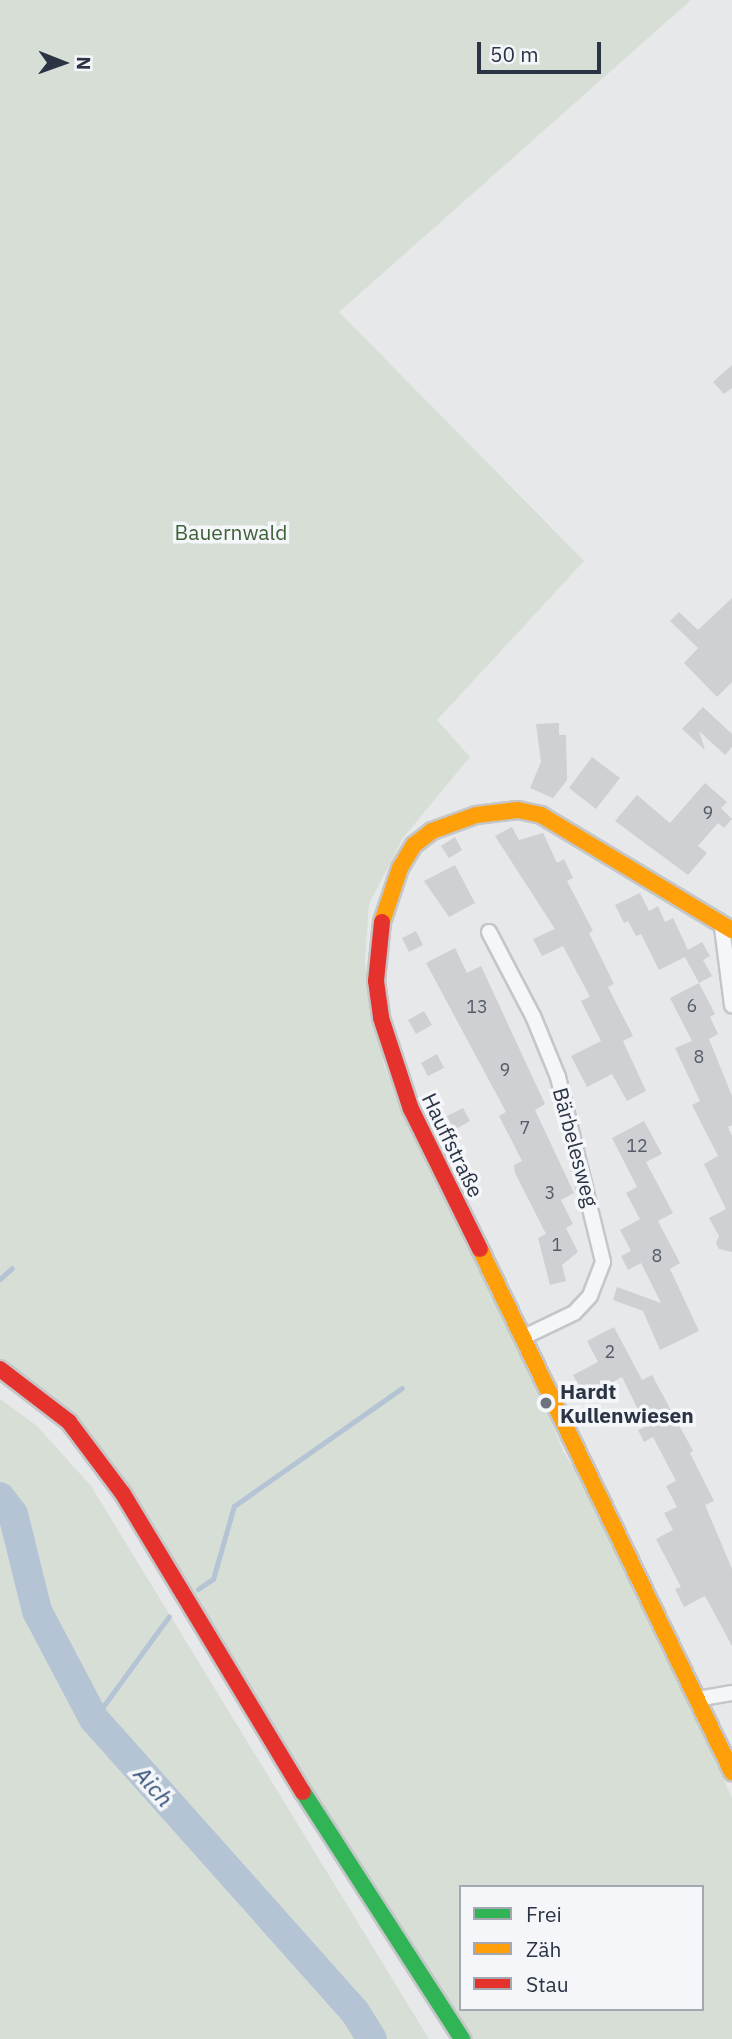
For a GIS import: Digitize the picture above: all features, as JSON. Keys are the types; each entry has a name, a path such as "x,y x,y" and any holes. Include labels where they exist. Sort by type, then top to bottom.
{"street":[{"name":"Hauffstraße","path":"727,929 580,835 541,815 518,810 476,815 432,831 414,845 400,868 377,934 376,981 384,1029 411,1109 524,1337 732,1772"},
{"path":"727,929 732,1004"},
{"name":"Bärbelesweg","path":"489,932 533,1016 558,1077 603,1262 590,1296 574,1313 524,1337"},
{"path":"0,1369 69,1422 124,1494 282,1759 462,2039"},
{"path":"698,1699 732,1693"}],"green space":[{"name":"Bauernwald","path":"0,0 691,0 339,312 584,561 437,720 470,757 403,838 369,904 365,962 384,1065 406,1118 530,1366 563,1451 593,1498 732,1798 732,2039 472,2039 264,1712 135,1494 76,1417 0,1360"},
{"path":"0,1399 37,1426 91,1486 429,2039 0,2039"}],"building":[{"path":"732,365 732,388 724,394 713,382"},
{"path":"732,598 732,682 717,697 684,663 698,648 670,621 679,612 698,630"},
{"path":"703,707 732,734 732,747 725,755 699,731 705,750 682,729"},
{"path":"559,723 559,735 566,735 567,780 553,798 530,788 541,762 536,724"},
{"path":"592,757 620,778 596,809 569,788"},
{"path":"705,783 727,802 721,808 732,819 724,828 718,823 698,846 707,853 688,875 615,821 637,795 670,823"},
{"path":"512,827 519,840 543,833 557,863 564,859 573,878 567,881 593,931 589,933 614,984 608,987 633,1036 623,1041 646,1091 627,1101 612,1074 587,1087 571,1056 601,1041 581,1001 590,997 563,946 542,956 533,939 555,929 495,836"},
{"path":"455,837 462,850 449,858 441,846"},
{"path":"455,865 475,903 449,917 424,881"},
{"path":"640,893 649,911 658,906 665,922 673,918 688,950 702,942 710,956 703,960 712,976 699,983 685,957 659,970 641,934 636,936 628,921 624,923 615,905"},
{"path":"416,931 423,945 409,952 402,938"},
{"path":"455,948 467,973 481,966 545,1104 535,1110 574,1193 561,1200 573,1224 566,1228 578,1252 562,1265 566,1281 550,1285 538,1238 546,1234 515,1173 514,1165 522,1161 499,1116 506,1112 426,963"},
{"path":"699,983 715,1014 710,1017 718,1034 709,1039 732,1096 732,1125 728,1127 732,1136 732,1252 719,1249 716,1243 719,1236 709,1218 726,1209 704,1164 718,1156 692,1105 700,1101 675,1048 692,1041 670,998"},
{"path":"424,1011 432,1025 416,1034 408,1020"},
{"path":"437,1054 444,1068 428,1076 421,1063"},
{"path":"463,1108 470,1121 454,1130 447,1116"},
{"path":"644,1121 662,1154 646,1162 673,1213 658,1221 680,1263 670,1269 699,1331 660,1350 643,1311 613,1300 617,1287 661,1303 641,1263 628,1270 621,1256 631,1251 620,1230 640,1219 626,1193 637,1187 612,1138"},
{"path":"614,1327 642,1380 652,1375 693,1451 690,1453 714,1501 705,1505 732,1569 732,1646 705,1596 684,1607 675,1589 681,1587 656,1539 673,1530 664,1513 677,1507 666,1486 676,1481 653,1437 644,1442 638,1430 646,1426 622,1377 585,1397 573,1375 598,1362 587,1341"}],"waterway":[{"path":"0,1279 12,1268"},
{"path":"198,1589 213,1579 234,1506 402,1388"},
{"name":"Aich","path":"0,1497 13,1514 37,1611 94,1719 355,2012 372,2039"},
{"path":"94,1719 169,1616"}],"traffic: fast":[{"path":"303,1792 462,2039"}],"traffic: slow":[{"path":"382,922 400,868 414,845 432,831 476,815 518,810 541,815 732,930"},
{"path":"480,1249 732,1772"}],"traffic: jam":[{"path":"382,922 376,981 381,1018 411,1109 480,1249"},
{"path":"0,1369 69,1422 123,1494 303,1792"}],"place":[{"name":"Hardt Kullenwiesen","path":"546,1403"}]}
